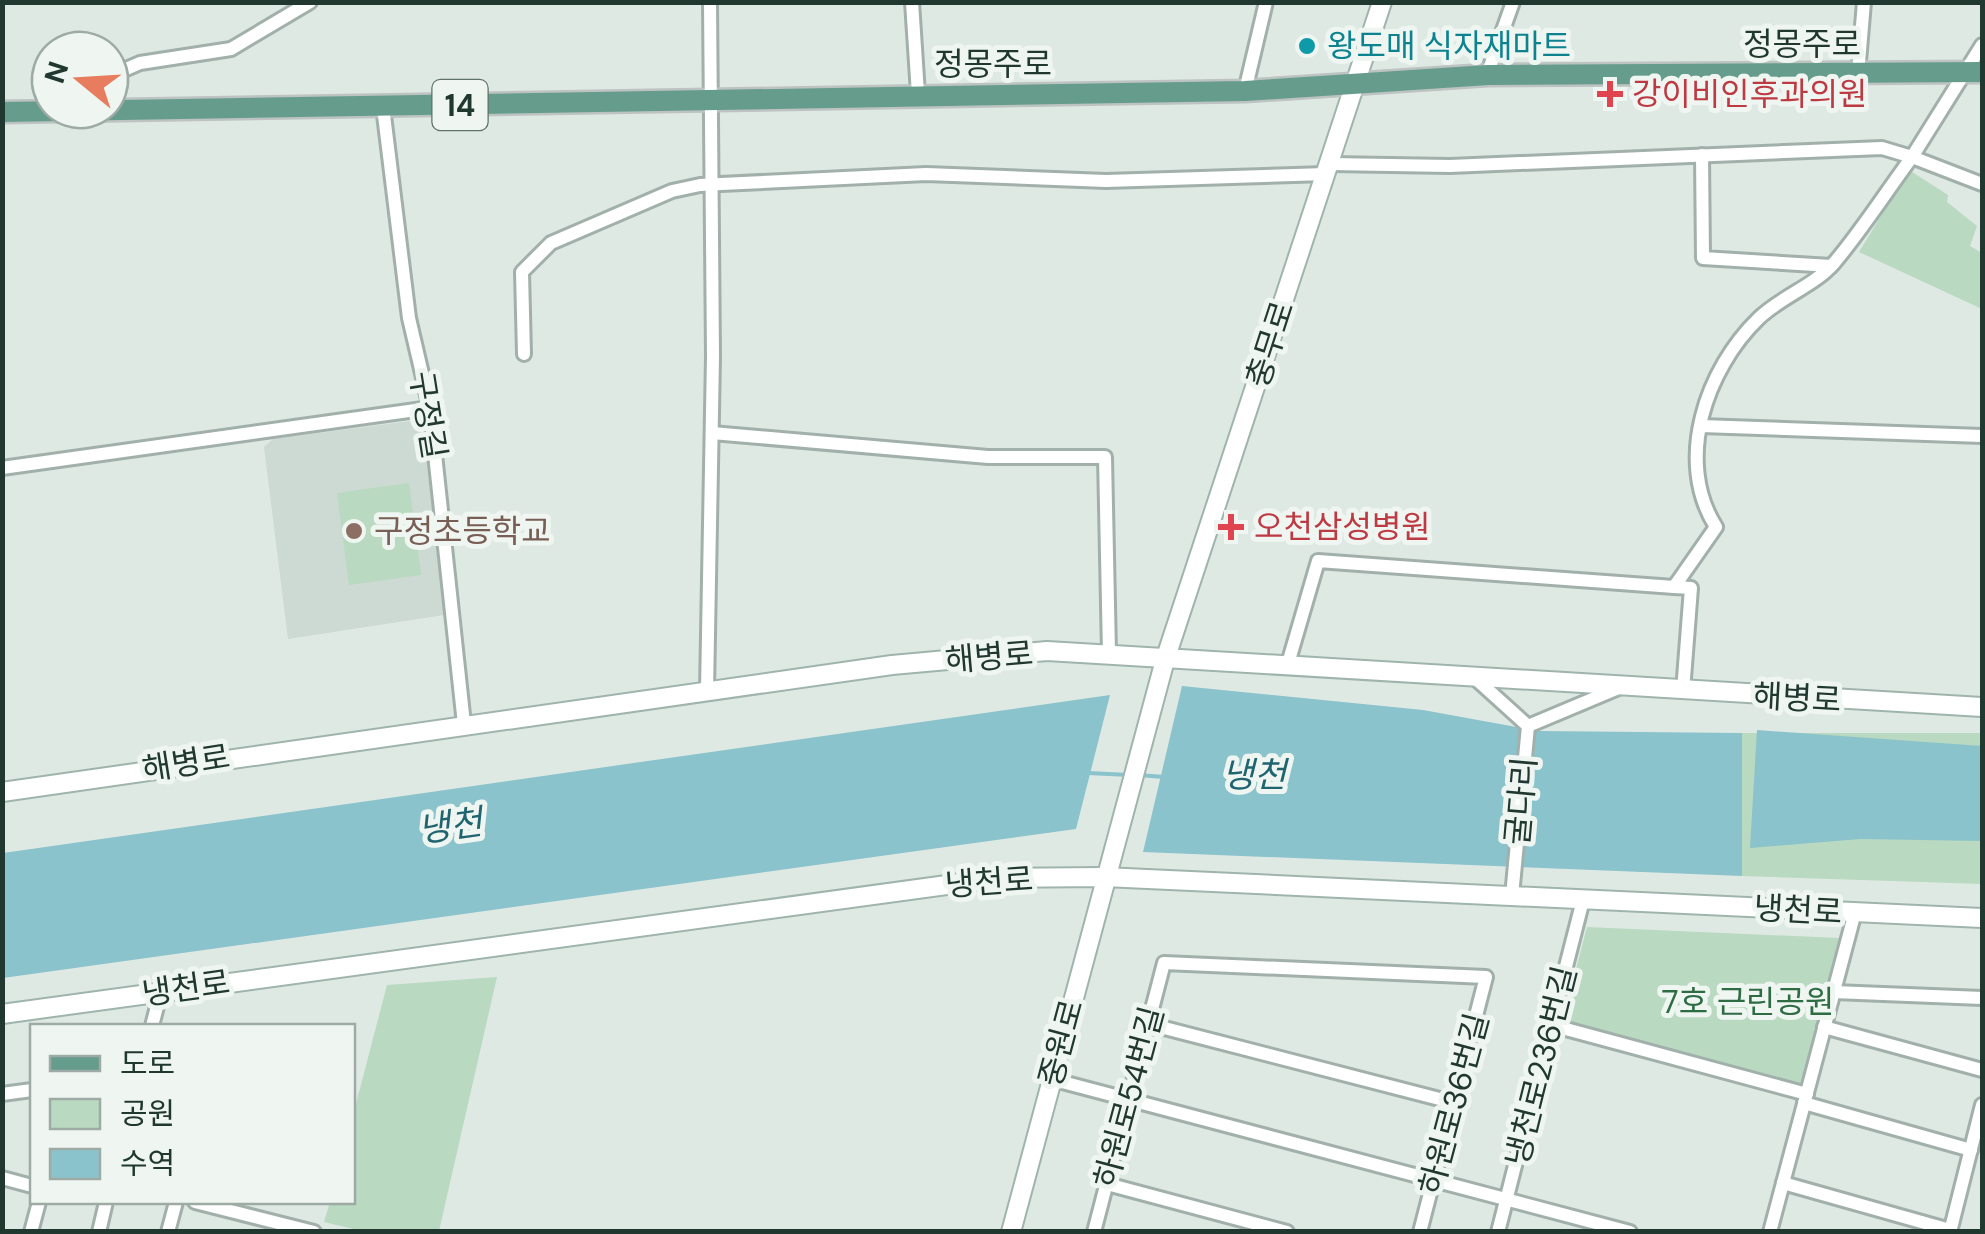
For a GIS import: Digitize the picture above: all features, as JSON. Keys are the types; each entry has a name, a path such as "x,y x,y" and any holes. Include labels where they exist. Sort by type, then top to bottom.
{"main road":[{"name":"충무로","path":"1110,854 1165,660 1382,2"},
{"name":"정몽주로","path":"130,109 1245,91 1488,75 1972,72"},
{"name":"정몽주로","path":"2,112 30,111"},
{"name":"해병로","path":"2,792 464,724 1008,654 1110,654 1982,707"},
{"name":"중원로","path":"1011,1232 1110,854"},
{"name":"냉천로","path":"2,1014 964,882 1104,878 1982,918"}],"street":[{"path":"130,67 231,49 310,2"},
{"path":"707,691 712,433 710,2"},
{"path":"912,2 918,94"},
{"path":"1245,91 1266,2"},
{"path":"1488,75 1513,2"},
{"path":"1858,74 1864,2"},
{"path":"1674,586 1716,527 1700,503 1697,455 1703,407 1735,344 1778,302 1832,266 1972,72 1982,46"},
{"name":"구정길","path":"383,107 409,318 430,408 464,724"},
{"path":"524,354 522,272 551,243 672,192 710,185 926,174 1106,181 1882,148 1982,184"},
{"path":"1702,154 1703,258 1832,266"},
{"path":"2,468 430,408"},
{"path":"1701,426 1982,436"},
{"path":"712,433 988,456 1105,457 1110,654"},
{"path":"1287,667 1318,561 1691,588 1683,691"},
{"path":"1476,679 1527,727 1622,687"},
{"name":"굴다리","path":"1512,896 1527,727"},
{"name":"냉천로236번길","path":"1498,1232 1583,900"},
{"path":"1770,1232 1856,912"},
{"name":"하원로54번길","path":"1094,1232 1164,963 1486,977"},
{"name":"하원로36번길","path":"1420,1232 1486,977"},
{"path":"152,1024 160,991"},
{"path":"1834,992 1982,998"},
{"path":"1149,1024 1455,1103"},
{"path":"1552,1025 1971,1150"},
{"path":"1824,1027 1982,1070"},
{"path":"1051,1079 1507,1199 1580,1225 1630,1232"},
{"path":"2,1094 30,1090"},
{"path":"1782,1183 1950,1231 1982,1106"},
{"path":"2,1178 30,1185"},
{"path":"1107,1184 1287,1232"},
{"path":"31,1232 38,1204"},
{"path":"98,1232 105,1204"},
{"path":"168,1232 175,1204"},
{"path":"203,1204 314,1232"}],"shaded area":[{"name":"구정초등학교","path":"418,420 423,427 444,615 288,639 264,447 273,439"}],"green space":[{"path":"1909,170 1948,195 1947,202 1977,226 1970,246 1982,253 1982,309 1859,252"},
{"path":"409,483 421,575 349,585 337,493"},
{"path":"1742,733 1982,733 1982,884 1742,876"},
{"name":"7호 근린공원","path":"1587,927 1839,938 1800,1085 1566,1023 1563,1019"},
{"path":"497,977 439,1231 362,1231 324,1222 329,1204 355,1204 355,1107 387,985"}],"water":[{"name":"냉천","path":"1182,686 1423,710 1538,731 1742,733 1742,876 1143,852"},
{"path":"1110,695 1076,829 3,978 3,853"},
{"path":"1757,730 1982,746 1982,841 1860,839 1750,848"}],"waterway":[{"name":"냉천","path":"1088,773 1129,775"},
{"name":"냉천","path":"1138,775 1164,777"}],"place":[{"name":"왕도매 식자재마트","path":"1307,46"},
{"name":"강이비인후과의원","path":"1610,94"},
{"name":"오천삼성병원","path":"1231,527"},
{"name":"구정초등학교","path":"354,531"}]}
